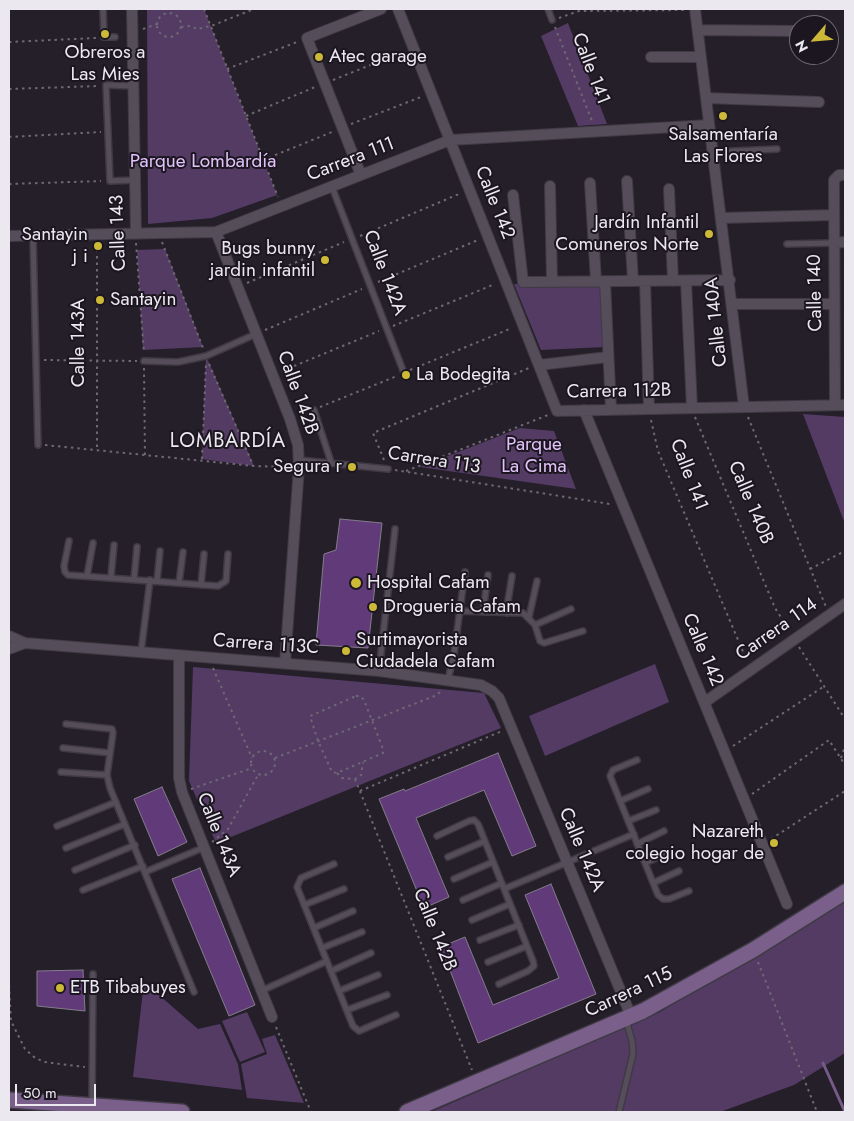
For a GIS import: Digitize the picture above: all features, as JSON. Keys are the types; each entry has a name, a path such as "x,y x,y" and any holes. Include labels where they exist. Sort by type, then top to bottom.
{"street":[{"name":"Calle 143","path":"132,9 136,234"},
{"name":"Calle 142","path":"398,9 557,411"},
{"path":"361,175 307,38 375,10"},
{"name":"Calle 140A","path":"695,10 730,280 744,407"},
{"path":"698,30 789,31"},
{"path":"651,56 701,57"},
{"path":"706,98 819,102"},
{"name":"Carrera 111","path":"9,236 216,232 450,140 709,125"},
{"name":"Calle 140","path":"840,405 834,304 833,215 834,180 839,175 845,175"},
{"path":"626,180 633,281"},
{"path":"590,183 608,357 611,410"},
{"path":"550,186 552,282"},
{"path":"669,189 673,281"},
{"path":"513,194 522,282 730,280"},
{"path":"721,218 833,215"},
{"name":"Calle 142B","path":"216,232 290,420 298,445 299,463 285,663"},
{"path":"833,243 845,242"},
{"path":"645,281 649,409"},
{"path":"686,281 692,408"},
{"path":"732,304 834,304"},
{"path":"539,365 608,357"},
{"name":"Carrera 112B","path":"557,411 840,405"},
{"name":"Calle 142","path":"584,410 787,904"},
{"name":"Carrera 114","path":"704,702 845,604"},
{"name":"Carrera 113C","path":"9,636 25,643 379,671 481,685 492,690 499,698"},
{"name":"Carrera 113C","path":"9,649 25,643"},
{"name":"Calle 143A","path":"178,656 179,778 182,792 272,1018"},
{"name":"Calle 142A","path":"499,698 567,862 628,1017"},
{"name":"Carrera 115","path":"414,1111 477,1081 673,996 753,950 845,892"},
{"path":"9,1100 92,1105 110,1109 182,1112"}],"lane":[{"path":"103,9 104,37 115,37"},
{"path":"548,9 552,20"},
{"path":"133,86 106,85 110,181 135,180"},
{"path":"713,152 777,149"},
{"name":"Calle 142A","path":"332,187 404,372"},
{"path":"33,236 38,445"},
{"path":"787,244 833,243"},
{"path":"144,361 178,362 206,356 256,334"},
{"path":"314,410 331,462"},
{"name":"Carrera 113","path":"299,463 331,462 388,469"},
{"path":"379,671 394,529"},
{"path":"69,542 65,572 68,575 110,576 200,585 223,585 226,580 228,554"},
{"path":"87,576 93,543"},
{"path":"110,576 114,545"},
{"path":"134,579 137,547"},
{"path":"157,581 160,551"},
{"path":"179,583 183,552"},
{"path":"200,585 204,554"},
{"path":"448,680 461,611 465,572"},
{"path":"483,612 488,575"},
{"path":"506,612 512,576"},
{"path":"141,652 150,580"},
{"path":"529,617 537,582"},
{"path":"535,625 571,609"},
{"path":"461,611 523,613 535,625 540,641 544,643 583,631"},
{"path":"66,724 112,728 114,733 107,775 116,802 194,992"},
{"path":"63,748 110,753"},
{"path":"637,760 614,770 610,776 658,895 663,899 669,899 689,890"},
{"path":"62,772 107,775"},
{"path":"620,801 648,789"},
{"path":"57,826 116,802"},
{"path":"628,821 656,810"},
{"path":"437,836 474,820 478,824 534,966 528,971 499,984"},
{"path":"66,848 125,824"},
{"path":"638,844 664,831"},
{"path":"504,889 634,834"},
{"path":"448,857 484,840"},
{"path":"74,870 135,845"},
{"path":"146,872 205,847"},
{"path":"645,863 671,851"},
{"path":"454,879 493,862"},
{"path":"334,864 301,878 297,886 352,1026 358,1031 396,1015"},
{"path":"83,890 143,866"},
{"path":"653,883 680,871"},
{"path":"463,900 502,883"},
{"path":"304,905 344,889"},
{"path":"472,920 510,904"},
{"path":"314,928 353,911"},
{"path":"480,940 518,925"},
{"path":"322,948 362,932"},
{"path":"488,962 527,946"},
{"path":"331,971 371,953"},
{"path":"261,991 327,962"},
{"path":"92,1105 93,974"},
{"path":"339,991 378,975"},
{"path":"347,1010 387,995"},
{"path":"619,1112 633,1054 628,1017"}],"path":[{"path":"204,9 281,207"},
{"path":"181,27 191,26 197,29 211,26 254,9"},
{"path":"552,20 579,12 695,10"},
{"path":"171,13 177,16 181,27 178,33 168,36 159,30 159,18 171,13"},
{"name":"Calle 141","path":"552,20 596,131"},
{"path":"132,30 158,24"},
{"path":"9,42 104,37"},
{"path":"227,69 307,38"},
{"path":"9,89 106,85"},
{"path":"9,137 108,132"},
{"path":"9,184 110,181"},
{"name":"Calle 143A","path":"97,234 97,451"},
{"name":"Calle 143","path":"136,234 144,361 145,456"},
{"path":"202,459 206,356"},
{"path":"36,360 144,361"},
{"path":"388,469 373,433 539,365"},
{"path":"744,407 829,616"},
{"name":"Calle 140B","path":"692,408 775,608 845,719"},
{"name":"Calle 141","path":"649,409 658,451 751,670"},
{"name":"Carrera 112B","path":"404,472 557,411"},
{"path":"38,445 145,456 202,459 254,466 299,463"},
{"name":"Carrera 113","path":"388,469 622,506"},
{"path":"810,569 845,551"},
{"path":"209,658 252,758 252,768 258,775"},
{"path":"275,758 437,695 444,688 448,680"},
{"path":"724,751 824,687"},
{"path":"337,773 383,753 364,700 360,696 356,696 310,716 318,742 332,772 337,773 342,778 355,779 361,775 363,762"},
{"path":"360,791 511,727"},
{"path":"744,800 829,740 845,765"},
{"path":"841,758 845,746"},
{"path":"252,758 259,752 265,751 271,753 275,758 274,770 268,774 258,775"},
{"path":"182,792 252,768"},
{"path":"205,847 223,836 228,830 258,775"},
{"name":"Calle 142B","path":"355,779 477,1081"},
{"path":"762,845 845,791"},
{"path":"753,950 817,1112"},
{"path":"9,985 11,1021 25,1049 34,1057 44,1062 93,1068"},
{"path":"272,1018 311,1112"}],"green space":[{"name":"Parque Lombardía","path":"147,9 204,9 277,195 212,218 148,224"},
{"path":"568,23 607,124 578,126 541,36"},
{"path":"165,249 203,347 143,350 137,250"},
{"path":"600,282 605,347 541,350 514,284"},
{"path":"206,356 254,466 202,459"},
{"path":"803,414 845,417 845,524"},
{"name":"Parque La Cima","path":"520,428 554,431 576,489 420,467"},
{"path":"655,664 669,702 545,756 529,716"},
{"path":"193,667 484,693 501,728 216,843 189,781"},
{"path":"845,900 845,1053 794,1085 720,1112 431,1112 660,1012"},
{"path":"144,982 198,1029 220,1024 238,1064 242,1090 133,1077"},
{"path":"247,1012 265,1052 240,1062 222,1021"},
{"path":"275,1035 304,1103 247,1098 241,1064 267,1054 262,1039"}],"building":[{"path":"340,519 382,523 368,648 316,645 324,554 336,550"},
{"path":"498,753 536,846 512,856 484,790 416,818 449,897 424,908 379,799 404,789 405,791"},
{"path":"162,787 187,842 158,856 134,799"},
{"path":"200,868 255,1005 229,1016 172,879"},
{"path":"551,884 596,994 478,1043 441,947 465,937 493,1005 559,978 525,895"},
{"name":"ETB Tibabuyes","path":"83,970 85,1011 37,1006 37,971"}],"waterway":[{"path":"823,1063 845,1112"}],"place":[{"name":"Obreros a Las Mies","path":"105,34"},
{"name":"Atec garage","path":"319,57"},
{"name":"Salsamentaría Las Flores","path":"723,116"},
{"name":"Jardín Infantil Comuneros Norte","path":"709,234"},
{"name":"Santayin j i","path":"98,246"},
{"name":"Bugs bunny jardin infantil","path":"325,260"},
{"name":"Santayin","path":"100,300"},
{"name":"La Bodegita","path":"406,375"},
{"name":"Segura r","path":"352,467"},
{"name":"Hospital Cafam","path":"356,583"},
{"name":"Drogueria Cafam","path":"373,607"},
{"name":"Surtimayorista Ciudadela Cafam","path":"346,651"},
{"name":"Nazareth colegio hogar de","path":"774,843"},
{"name":"ETB Tibabuyes","path":"60,988"}],"district":[{"name":"LOMBARDÍA","path":"228,442"}]}
